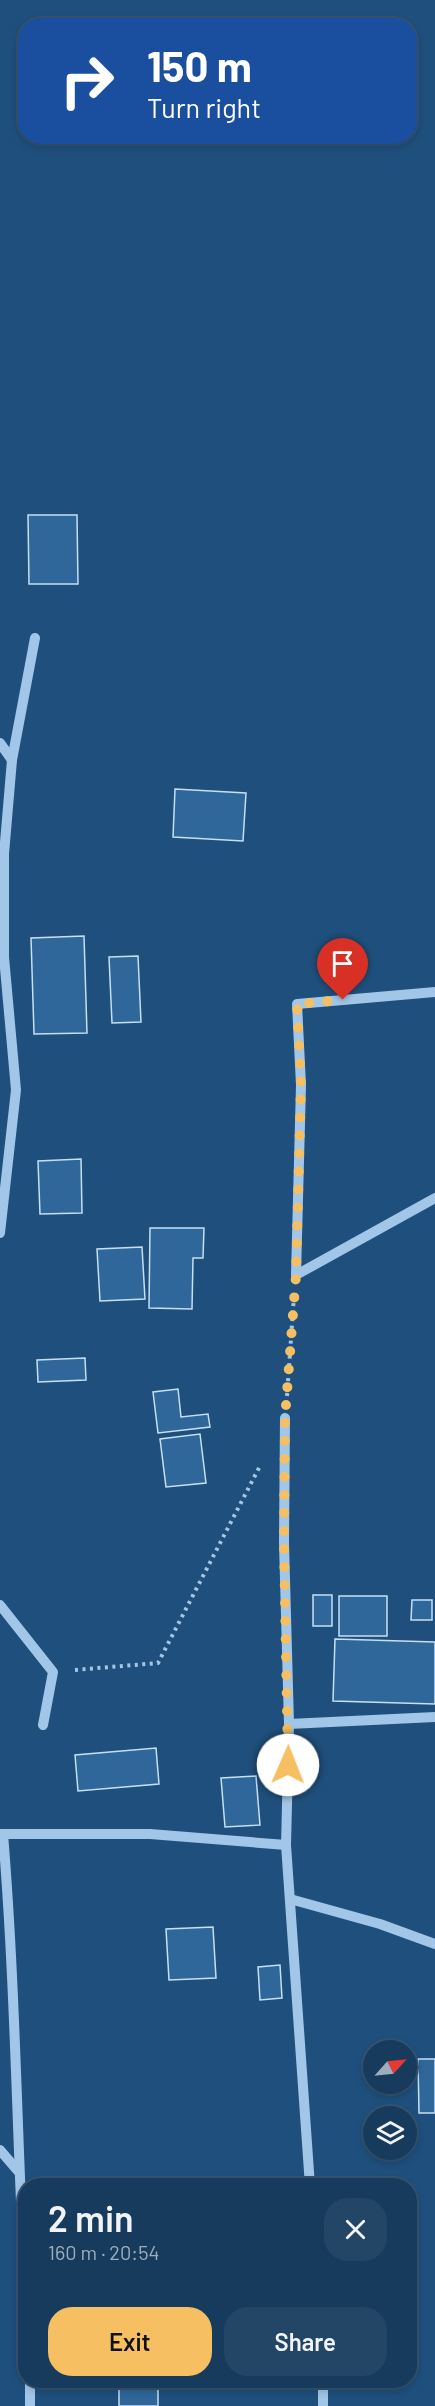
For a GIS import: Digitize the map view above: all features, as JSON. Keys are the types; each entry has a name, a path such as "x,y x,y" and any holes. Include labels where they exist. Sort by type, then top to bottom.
{"street":[{"path":"0,1233 16,1090 4,945 4,854 12,760 35,638"},
{"path":"0,743 12,760"},
{"path":"296,1275 301,1085 297,1004 435,992"},
{"path":"0,1043 11,1033"},
{"path":"296,1275 435,1198"},
{"path":"285,1418 284,1543 289,1724 286,1845 309,2178"},
{"path":"0,1605 53,1672 43,1725"},
{"path":"289,1724 435,1717"},
{"path":"18,2178 10,1921 2,1834 150,1834 286,1845"},
{"path":"290,1899 380,1924 435,1944"},
{"path":"0,2150 18,2171"},
{"path":"30,2388 30,2406"},
{"path":"323,2388 323,2406"}],"path":[{"path":"285,1418 296,1275"},
{"path":"53,1672 158,1663 263,1461"}],"building":[{"path":"28,515 77,515 78,584 29,584"},
{"path":"175,789 246,793 243,841 173,837"},
{"path":"84,936 87,1033 34,1034 31,938"},
{"path":"138,956 141,1022 112,1023 109,957"},
{"path":"81,1159 82,1213 40,1214 38,1161"},
{"path":"150,1228 204,1228 203,1258 193,1258 192,1309 149,1308"},
{"path":"142,1247 145,1299 100,1301 97,1249"},
{"path":"85,1358 86,1380 38,1382 37,1360"},
{"path":"178,1389 181,1417 208,1414 210,1427 158,1433 153,1392"},
{"path":"200,1434 206,1483 166,1487 160,1439"},
{"path":"313,1595 332,1595 332,1626 313,1626"},
{"path":"339,1596 387,1596 387,1636 339,1636"},
{"path":"412,1600 432,1600 432,1620 411,1620"},
{"path":"335,1639 435,1642 435,1704 333,1701"},
{"path":"156,1748 159,1784 78,1791 75,1755"},
{"path":"256,1776 260,1825 225,1827 221,1778"},
{"path":"213,1927 216,1978 169,1980 166,1929"},
{"path":"280,1965 282,1998 260,2000 258,1967"},
{"path":"418,2059 435,2059 435,2113 419,2113"},
{"path":"119,2388 158,2388 158,2406 119,2406"}],"route":[{"path":"288,1765 284,1543 285,1418 296,1275 301,1085 297,1004 343,1000"}]}
